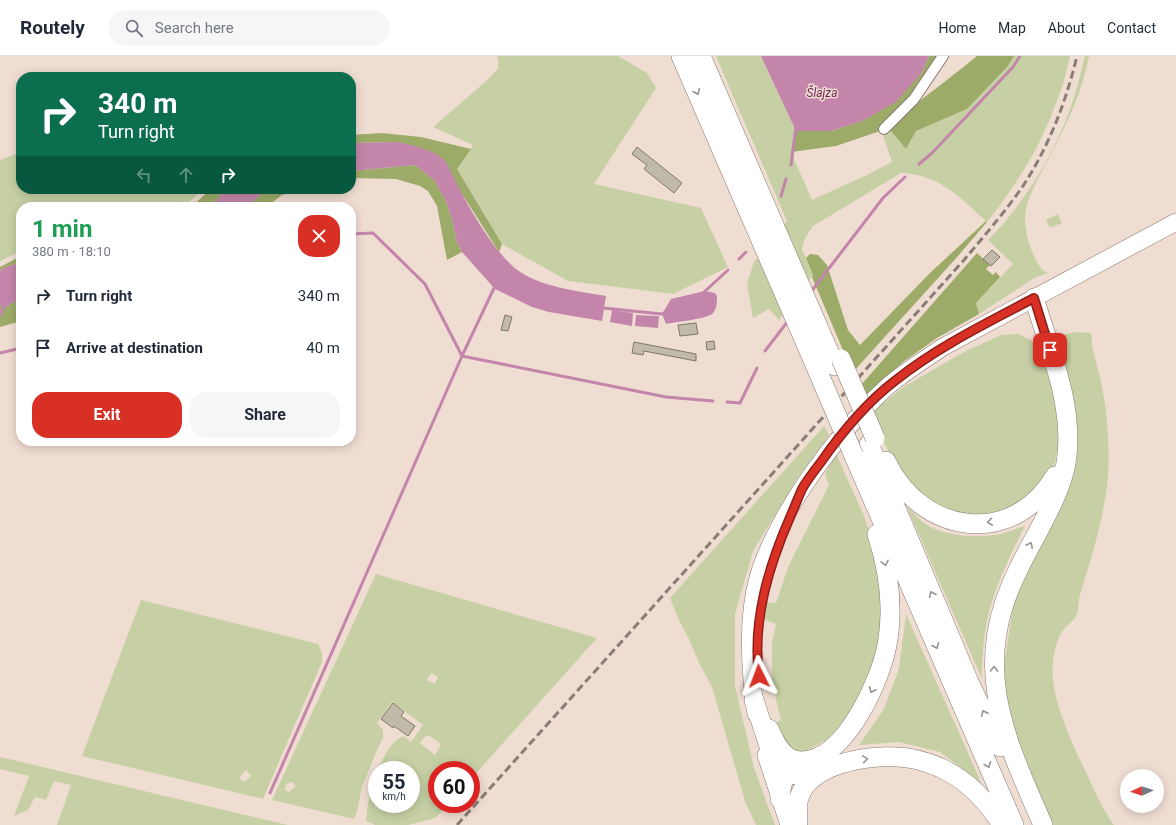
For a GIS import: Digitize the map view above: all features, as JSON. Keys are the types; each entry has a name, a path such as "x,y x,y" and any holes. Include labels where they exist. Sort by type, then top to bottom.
{"highway":[{"path":"682,56 786,310 1014,825"},
{"path":"701,56 781,230"},
{"path":"707,56 738,123 781,230 872,441 969,682 1005,758 1034,825"},
{"path":"1034,298 1062,391 1067,423 1066,464 1047,512 1008,591 1001,612 994,655 994,677 1000,717 1016,763 1043,825"},
{"path":"872,441 896,479 925,509 944,518 968,524 991,522 1011,517 1034,503 1050,485 1057,473 1062,462 1067,439"},
{"path":"795,824 799,798 802,790 807,782 816,775 825,754 837,744 866,703 881,666 887,646 890,605 889,586 882,550 851,458"},
{"path":"754,700 772,758 775,765 785,774"},
{"path":"769,729 782,752 788,757 796,761 821,764"},
{"path":"780,799 785,774 801,765 850,762 866,758 897,757 928,763 955,775 988,804 1002,825"}],"main road":[{"path":"795,824 780,799 762,741 757,722 750,666 753,605 757,580 765,558 788,510 837,439 866,407 896,380 943,347 1176,222"},
{"path":"795,824 785,774 769,729 762,700 758,668 758,636 761,610 770,568 802,489"}],"street":[{"path":"884,129 914,100 943,56"}],"green space":[{"path":"496,56 618,56 647,73 656,88 594,184 701,208 728,267 673,294 568,281 502,244 457,169 473,145 433,127 498,69 498,58"},
{"path":"716,56 761,56 796,131 791,152 812,200 892,162 882,132 886,125 906,149 916,131 967,109 1008,66 1014,56 1070,56 1060,94 1042,137 1017,181 987,222 958,196 938,183 927,178 901,173 813,226 805,238 802,249 813,275 779,320 769,309 753,318 747,283 754,262 787,221"},
{"path":"929,56 946,56 917,103 977,56 1014,56 1008,66 967,109 916,131 906,149 886,125 880,131 836,146 791,152 796,131 831,131 862,121 921,74"},
{"path":"1085,56 1089,56 1075,103 1065,125 1035,186 1026,209 1025,225 1028,241 1038,264 1042,270 1048,273 1036,277 979,314 976,303 1013,264 988,240 1025,196 1054,147 1069,112"},
{"path":"382,133 421,137 471,149 457,169 502,244 499,252 459,189 443,159 398,142 356,143 356,135"},
{"path":"16,154 16,194 198,194 189,202 16,202 16,253 0,261 0,160"},
{"path":"415,165 435,181 446,201 457,242 462,252 447,260 437,206 428,191 420,186 396,179 356,178 356,171"},
{"path":"205,194 222,194 215,202 197,202"},
{"path":"286,194 273,202 252,202 260,195"},
{"path":"1058,214 1062,223 1050,228 1046,220"},
{"path":"986,221 987,222 958,256 854,371 845,355 812,277 813,275 806,258 810,254 818,255 827,265 848,330 860,345 930,273"},
{"path":"977,253 990,265 986,269 993,275 996,272 1000,277 976,303 979,314 937,338 903,362 866,396 861,385"},
{"path":"16,259 16,264 3,268 0,272 0,267"},
{"path":"16,301 16,322 0,327 0,305 4,308"},
{"path":"1076,332 1091,333 1093,352 1101,381 1105,405 1109,453 1108,477 1101,522 1080,595 1077,613 1075,618 1062,632 1055,650 1053,659 1054,688 1062,716 1078,755 1097,797 1114,825 1050,825 1015,744 1002,680 1014,599 1064,502 1077,460 1076,419 1055,337"},
{"path":"1019,334 1032,341 1043,358 1053,392 1058,413 1059,444 1054,466 1047,480 1036,494 986,518 934,508 895,467 871,413 905,386 964,352 1001,335"},
{"path":"824,426 829,435 799,476 753,551 735,614 735,686 754,768 775,825 756,825 745,801 712,687 699,663 670,598"},
{"path":"836,453 864,516 880,563 884,606 878,653 863,696 837,729 826,740 806,751 795,752 786,745 774,724 781,720 772,684 772,643 776,624 764,619 766,602 776,603 788,567 829,485 825,475"},
{"path":"907,507 925,524 942,532 952,534 983,536 1004,533 1025,526 1003,572 990,609 984,643 982,679"},
{"path":"376,574 597,638 480,769 480,761 428,761 428,813 440,813 435,818 408,825 375,825 366,821 368,804 368,813 420,813 420,761 382,761 390,746 403,736 411,742 423,725 392,702 377,723 383,730 383,738 373,761 368,761 368,772 362,787 357,812 354,819 272,800","holes":["431,673 438,677 435,684 427,680","426,735 441,744 435,755 420,743","292,782 296,786 289,792 285,790 286,784"]},
{"path":"141,600 318,644 322,653 322,662 263,799 82,756","holes":["246,770 251,776 244,782 239,778"]},
{"path":"906,614 981,782 940,752 899,742 859,745 884,709 899,669"},
{"path":"0,757 288,825 57,825 71,785 54,781 46,800 35,797 28,810 14,816 29,776 0,769"}],"water":[{"name":"Šlajza","path":"761,56 929,56 921,74 896,102 862,121 831,131 796,131"},
{"path":"398,142 427,150 443,159 484,231 508,261 525,275 547,284 606,296 602,321 549,312 532,307 495,289 462,252 457,242 446,201 435,181 415,165 356,171 356,143"},
{"path":"222,194 262,194 252,202 215,202"},
{"path":"16,264 16,301 4,308 0,305 0,272 3,268"},
{"path":"705,291 715,293 717,296 716,308 712,314 697,319 666,324 662,314 671,299"},
{"path":"612,310 633,313 632,326 610,322"},
{"path":"636,315 659,316 658,328 635,326"}],"building":[{"path":"637,147 682,183 674,193 644,169 647,165 632,154"},
{"path":"992,250 1000,257 991,266 983,259"},
{"path":"505,315 512,317 508,331 501,330"},
{"path":"696,323 698,334 680,336 678,325"},
{"path":"714,341 715,349 707,350 706,342"},
{"path":"634,342 696,354 696,361 644,351 643,355 632,353"},
{"path":"393,703 404,712 401,716 415,726 408,736 394,726 393,728 381,719"}],"waterway":[{"path":"919,164 932,153 1013,67 1020,56"},
{"path":"791,165 796,127"},
{"path":"810,293 883,198 905,177"},
{"path":"781,196 786,179"},
{"path":"356,234 373,233 425,284 462,356 666,397 713,401"},
{"path":"739,259 746,252"},
{"path":"703,293 728,270"},
{"path":"270,793 462,356 495,286"},
{"path":"0,316 4,305"},
{"path":"603,308 664,313"},
{"path":"765,351 788,321"},
{"path":"0,353 16,349"},
{"path":"727,402 740,403 757,368"}],"railway":[{"path":"457,825 964,260 994,224 1023,186 1049,139 1068,90 1077,56"}],"route":[{"path":"759,676 757,648 758,630 764,592 770,568 802,489 837,439 850,424 886,388 925,359 963,335 1034,298 1050,350"}]}
